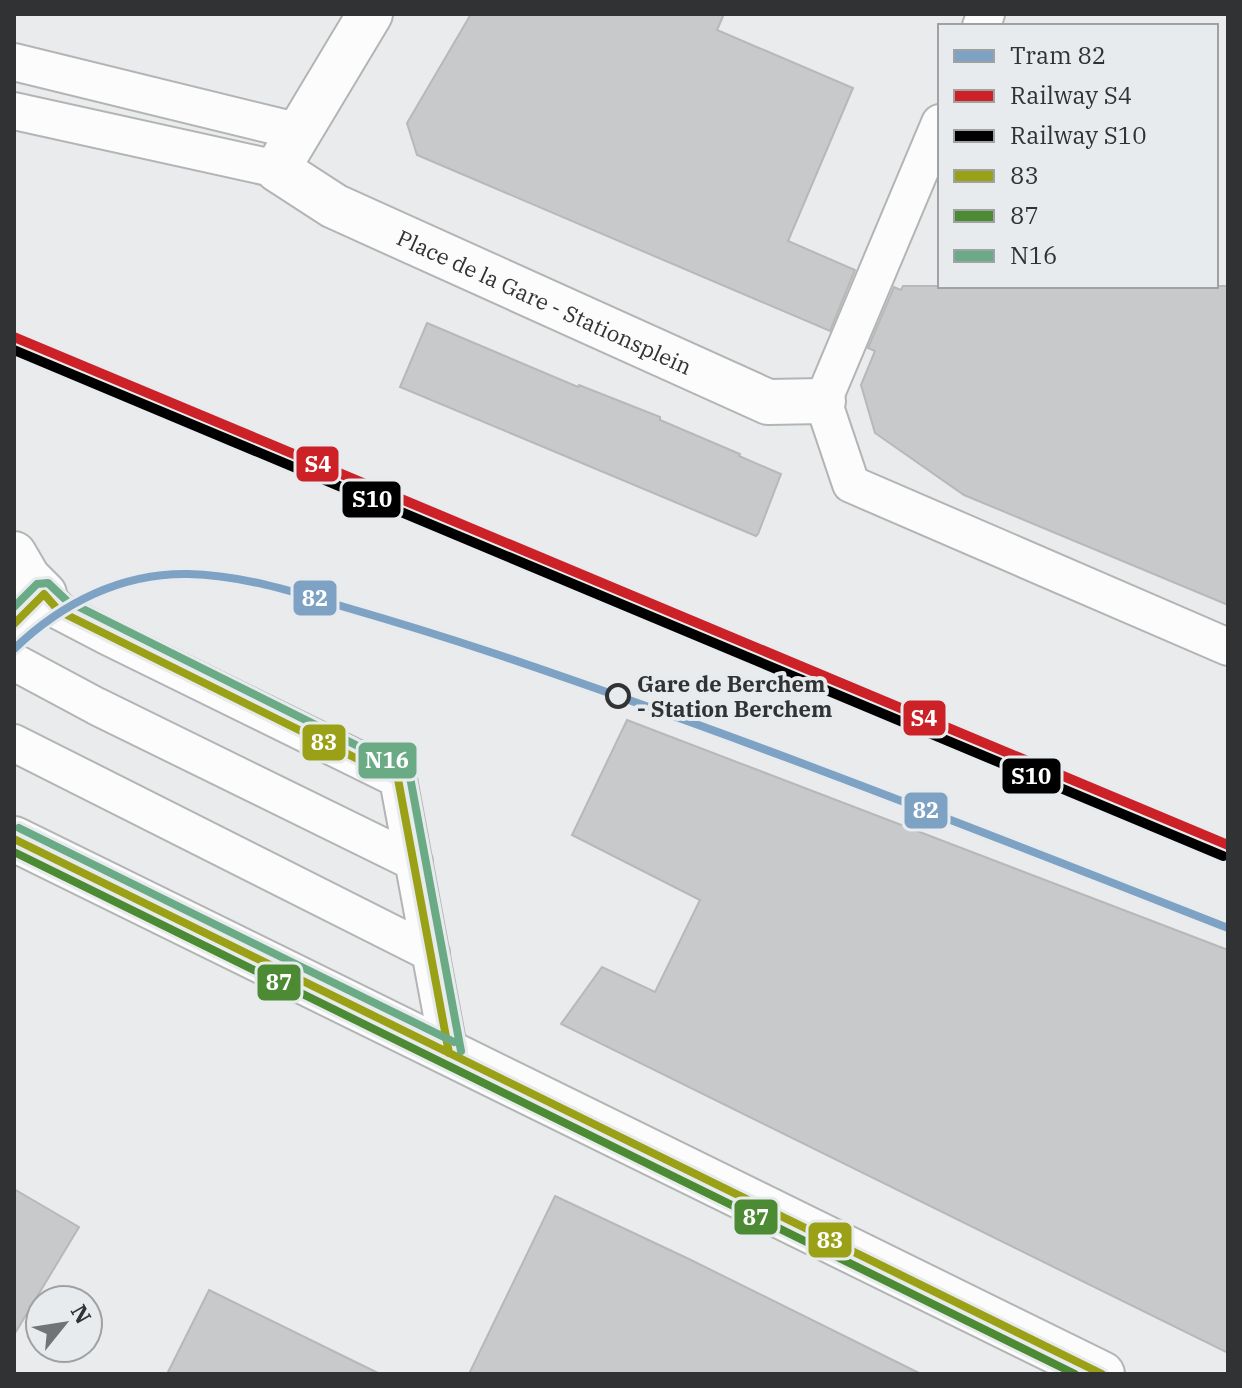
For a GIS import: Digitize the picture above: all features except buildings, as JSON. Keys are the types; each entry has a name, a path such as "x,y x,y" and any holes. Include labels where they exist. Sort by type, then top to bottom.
{"street":[{"path":"277,169 370,14"},
{"name":"Place de la Gare - Stationsplein","path":"277,169 334,206 768,402 823,401"},
{"path":"14,554 28,578 29,609"},
{"path":"14,839 1102,1374"}],"lane":[{"path":"14,62 300,132"},
{"path":"14,111 277,169"},
{"path":"938,128 823,401 851,484 1228,647"},
{"path":"29,609 59,611 398,779 449,1053"},
{"path":"14,662 96,706 414,862"},
{"path":"14,743 431,953"}],"tram line":[{"name":"82","path":"14,649 72,605 116,585 139,579 188,574 227,577 266,585 458,641 680,718 1228,928"}],"rail line":[{"name":"S4","path":"14,337 1228,845"},
{"name":"S10","path":"14,350 1223,856"}],"transit line":[{"name":"N16","path":"14,607 37,584 48,583 67,601 406,770 410,777 461,1051"},
{"name":"83","path":"14,624 44,594 59,611 398,779 449,1053"},
{"name":"N16","path":"19,828 454,1042"},
{"name":"83","path":"14,839 1102,1374"},
{"name":"87","path":"14,852 1075,1374"}],"place":[{"name":"Gare de Berchem - Station Berchem","path":"618,696"}]}
